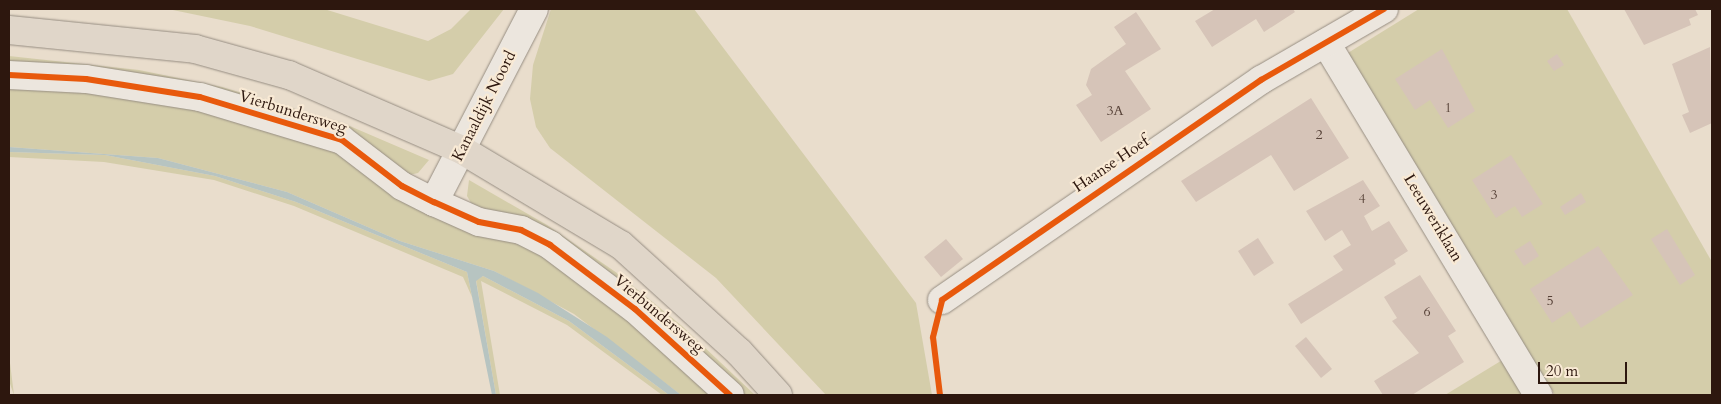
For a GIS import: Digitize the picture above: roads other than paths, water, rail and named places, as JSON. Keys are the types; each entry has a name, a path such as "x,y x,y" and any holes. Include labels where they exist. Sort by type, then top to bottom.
{"main road":[{"name":"Vierbundersweg","path":"9,30 195,49 289,74 462,150 621,244 739,352 778,395"}],"street":[{"name":"Kanaaldijk Noord","path":"434,202 534,9"},
{"name":"Haanse Hoef","path":"942,300 1107,183 1326,43 1384,9"},
{"name":"Leeuweriklaan","path":"1326,43 1538,395"},
{"name":"Vierbundersweg","path":"9,74 86,79 219,103 342,140 402,186 479,222 521,230 550,245 636,310 730,395"}]}
